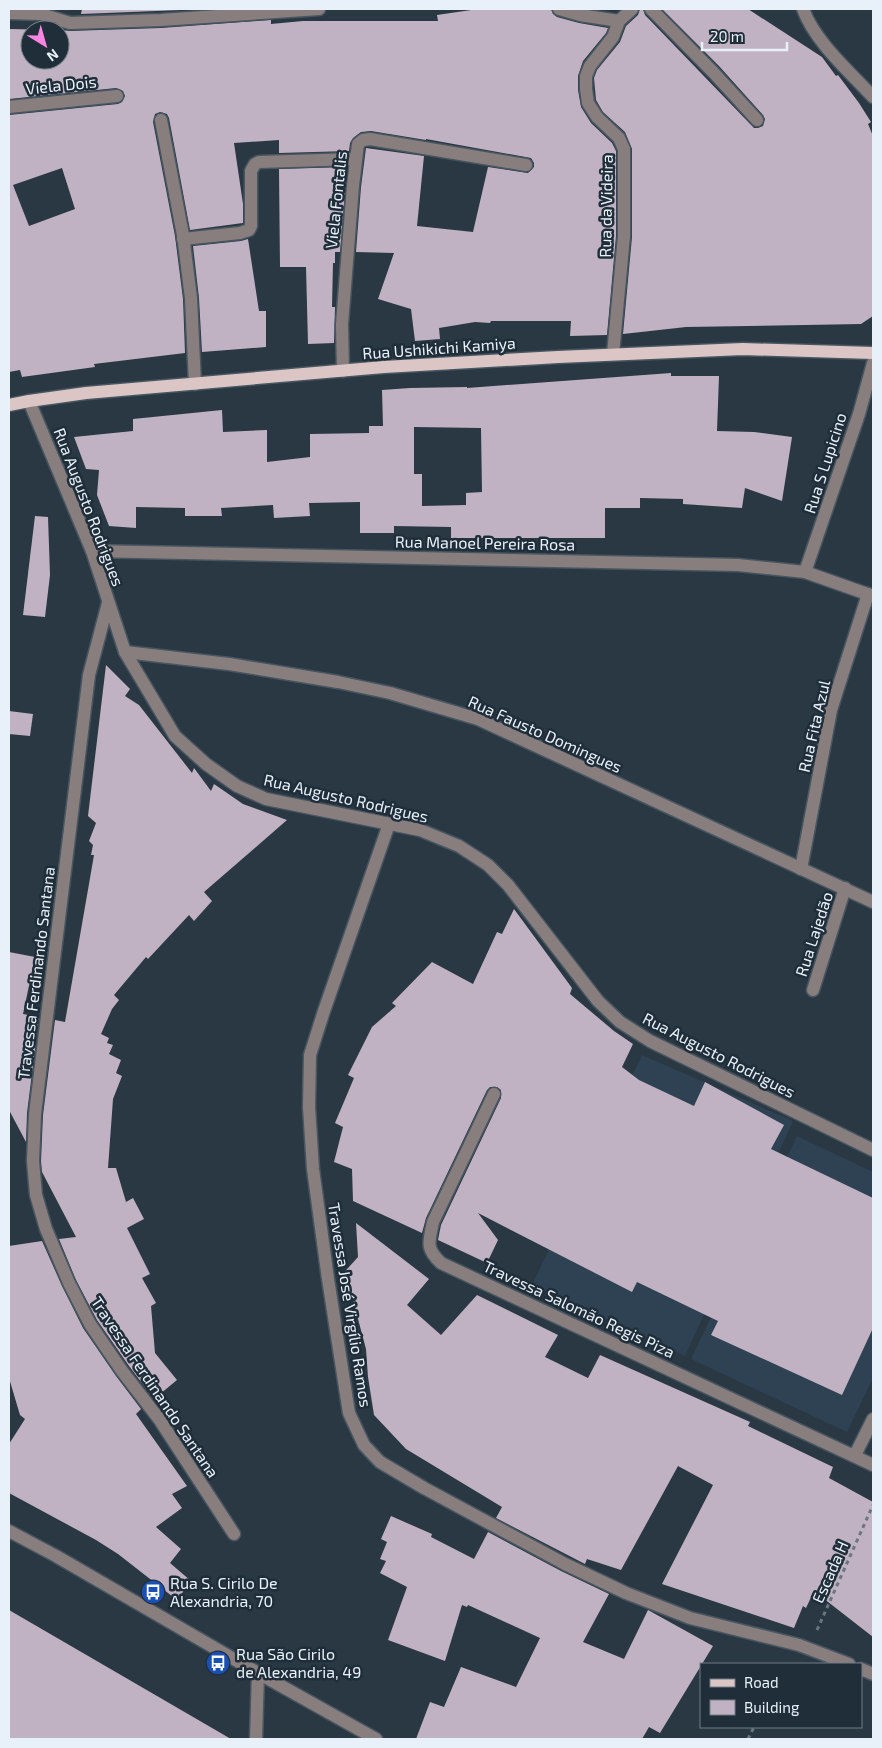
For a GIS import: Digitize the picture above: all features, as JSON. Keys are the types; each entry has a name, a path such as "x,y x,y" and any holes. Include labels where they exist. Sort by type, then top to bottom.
{"main road":[{"name":"Rua Ushikichi Kamiya","path":"9,405 86,393 435,363 742,349 873,353"}],"street":[{"path":"9,13 46,11 70,23 161,20 319,9"},
{"path":"559,9 580,16 619,21 632,9"},
{"path":"651,9 757,120"},
{"path":"803,9 818,36 873,97"},
{"name":"Rua da Videira","path":"613,354 624,236 624,149 619,138 597,117 588,103 586,76 590,66 613,37 619,21"},
{"name":"Viela Dois","path":"9,107 117,96"},
{"path":"161,120 183,239 191,298 195,384"},
{"name":"Viela Fontalis","path":"343,371 342,315 355,158 358,144 363,140 370,139 526,165"},
{"path":"183,239 240,233 249,230 251,226 251,172 255,164 259,162 355,158"},
{"name":"Rua S Lupicino","path":"806,572 859,414 873,363"},
{"name":"Rua Augusto Rodrigues","path":"30,401 92,551 125,652 175,736 206,764 237,786 266,799 420,830 459,846 488,865 508,885 598,1001 620,1022 650,1041 873,1150"},
{"name":"Rua Manoel Pereira Rosa","path":"92,551 738,565 806,572 871,595"},
{"name":"Rua Fita Azul","path":"801,869 831,710 871,595"},
{"name":"Travessa Ferdinando Santana","path":"108,603 90,676 37,1104 33,1161 36,1195 46,1229 69,1283 90,1324 159,1419 234,1534"},
{"name":"Rua Fausto Domingues","path":"125,652 229,664 338,682 390,693 478,719 873,902"},
{"name":"Travessa José Virgílio Ramos","path":"389,824 310,1055 310,1125 313,1169 349,1414 364,1445 380,1462 424,1488 566,1564 626,1593 690,1618 809,1648 846,1663"},
{"name":"Rua Lajedão","path":"813,990 845,888"},
{"name":"Travessa Salomão Regis Piza","path":"494,1094 433,1222 429,1243 432,1254 441,1263 873,1465"},
{"path":"855,1455 873,1419"},
{"path":"9,1531 376,1739"},
{"path":"256,1739 258,1673"}],"path":[{"name":"Escada H","path":"809,1648 873,1505"}],"shaded area":[{"path":"642,1055 793,1121 685,1356 532,1285"},
{"path":"797,1136 873,1172 873,1378 847,1432 691,1359"}],"building":[{"path":"82,9 206,9 81,14"},
{"path":"478,9 551,9 557,17 608,28 583,61 578,76 581,107 591,123 612,143 616,151 616,236 607,335 570,336 571,321 491,321 490,323 475,322 439,328 440,339 415,341 411,309 378,299 394,253 356,252 366,148 424,156 417,226 473,232 488,167 528,173 534,167 531,158 371,131 361,132 353,138 349,151 279,153 279,140 234,143 243,204 243,223 190,230 169,118 167,114 160,112 155,114 153,122 175,236 183,299 185,353 94,364 95,367 22,377 20,370 9,372 9,115 118,104 122,102 125,96 123,91 116,88 9,99 9,29 20,29 20,70 70,70 70,31 161,28 271,20 271,24 303,21 438,21 437,15","holes":["62,168 75,209 29,226 13,185"]},
{"path":"640,9 643,9 645,15 754,128 763,126 765,119 763,115 719,66 662,9 748,9 822,57 836,76 838,75 871,122 868,124 873,136 873,316 861,324 686,327 623,334 632,237 632,149 625,132 603,112 596,100 594,78 597,70 620,42 626,26 638,15"},
{"path":"347,167 340,252 335,252 335,263 333,263 332,307 335,307 334,343 308,344 306,267 280,267 279,169"},
{"path":"248,239 259,311 266,311 266,347 202,352 199,298 193,246"},
{"path":"671,373 671,376 719,376 717,431 754,432 792,437 782,501 745,488 742,508 683,504 683,499 640,498 640,508 605,508 605,538 451,538 451,527 394,526 394,533 360,533 360,502 309,503 310,516 274,518 273,505 221,508 222,516 185,516 185,508 136,507 136,528 109,526 97,495 99,470 86,469 74,437 133,431 133,419 222,410 223,432 267,430 267,462 310,457 310,434 369,433 369,426 383,426 382,390 467,388","holes":["414,427 481,428 482,492 466,493 466,505 422,506 422,474 414,474"]},
{"path":"35,516 48,517 50,575 45,617 23,615"},
{"path":"106,665 130,689 125,696 139,705 192,773 194,768 211,791 214,784 243,804 287,820 204,892 212,901 194,921 189,915 148,959 146,957 114,995 119,1000 112,1009 101,1034 109,1038 107,1043 113,1045 109,1054 121,1060 116,1073 122,1076 113,1099 108,1168 116,1168 126,1202 133,1198 144,1219 127,1228 150,1274 142,1278 156,1303 151,1306 155,1353 177,1380 154,1399 97,1320 76,1280 59,1239 76,1237 42,1172 41,1161 43,1115 55,1020 65,1022 94,855 91,855 93,845 89,841 96,823 88,816"},
{"path":"9,711 33,714 30,736 9,734"},
{"path":"514,909 572,988 570,994 614,1031 633,1044 622,1067 639,1080 694,1106 705,1082 784,1125 771,1149 873,1198 873,1328 842,1395 711,1335 718,1321 637,1282 632,1292 478,1213 498,1240 487,1263 438,1240 441,1225 501,1098 501,1090 497,1087 490,1087 487,1090 426,1218 422,1233 353,1201 352,1169 334,1162 343,1127 335,1123 354,1078 348,1075 372,1027 396,1006 392,1003 432,962 473,984 497,932 502,934"},
{"path":"9,952 35,957 23,1014 39,1017 27,1113 26,1142 9,1110"},
{"path":"356,1223 429,1279 407,1305 441,1335 477,1295 558,1335 545,1357 588,1378 600,1355 750,1422 748,1426 833,1467 829,1478 873,1502 873,1637 814,1591 806,1608 803,1606 794,1628 662,1584 713,1485 678,1466 621,1570 587,1559 585,1564 496,1518 502,1507 406,1449 374,1415 366,1349 349,1285 340,1277 358,1257"},
{"path":"42,1241 83,1328 141,1409 136,1414 187,1486 172,1494 182,1508 156,1527 181,1549 170,1563 191,1581 177,1600 118,1554 9,1493 9,1444 25,1419 20,1415 9,1378 9,1246"},
{"path":"391,1516 432,1534 431,1537 474,1559 488,1532 609,1594 583,1642 624,1659 648,1610 713,1646 703,1663 700,1663 700,1667 660,1733 649,1727 642,1739 416,1739 430,1702 444,1707 461,1667 516,1687 540,1638 468,1605 467,1607 462,1605 445,1661 388,1640 407,1587 380,1573 386,1561 380,1559 387,1542 381,1539"},
{"path":"9,1610 231,1739 9,1739"}],"place":[{"name":"Rua S. Cirilo De Alexandria, 70","path":"153,1592"},
{"name":"Rua São Cirilo de Alexandria, 49","path":"218,1663"}]}
